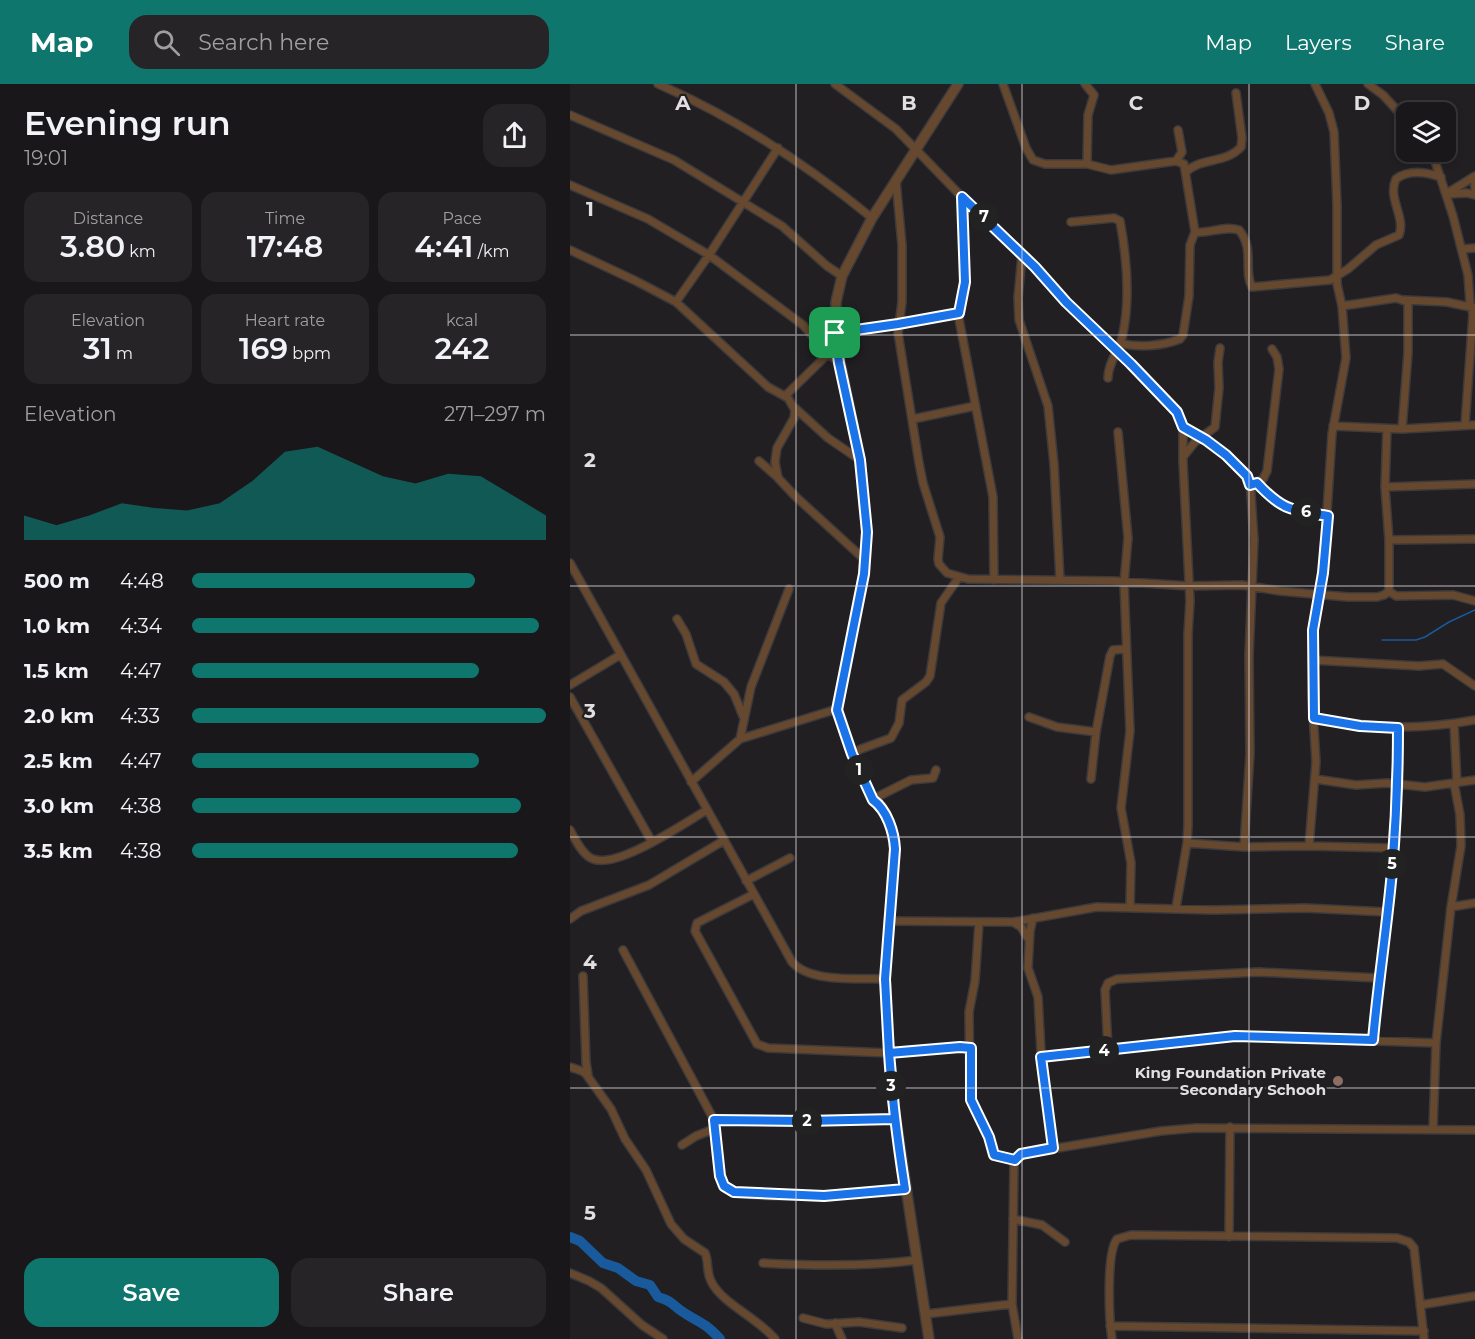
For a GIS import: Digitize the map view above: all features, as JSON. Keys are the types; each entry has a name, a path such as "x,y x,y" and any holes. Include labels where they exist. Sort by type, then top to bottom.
{"street":[{"path":"658,84 710,108 778,148 826,181 872,218"},
{"path":"835,84 896,129 1066,302 1118,346 1177,412 1183,427 1189,586 1187,843 1176,908"},
{"path":"929,1339 895,1119 889,1053 885,979 895,849 894,836 890,823 878,803 873,800 852,754 837,710 865,560 867,515 860,460 839,363 835,333 836,302 842,276 872,218 958,84"},
{"path":"1003,84 1022,138 1033,160 1045,164 1087,164 1112,170 1176,161 1184,164 1195,232 1190,244 1187,316 1182,338 1170,342 1118,346"},
{"path":"1085,84 1094,95 1088,115 1087,164"},
{"path":"1309,846 1315,779 1313,630 1323,566 1334,426 1346,358 1338,277 1334,132 1329,113 1315,84"},
{"path":"1368,84 1383,95 1396,109"},
{"path":"1186,172 1197,165 1228,157 1241,147 1242,138 1236,93"},
{"path":"570,115 674,160 782,226 819,260 842,276"},
{"path":"1176,161 1180,157 1182,148 1178,130"},
{"path":"676,302 778,148"},
{"path":"1436,162 1471,275 1474,318 1465,426"},
{"path":"1195,232 1213,232 1231,228 1239,230 1246,243 1252,287 1323,281 1338,277 1376,245 1396,237 1400,232 1401,224 1393,190 1396,179 1419,172 1441,177"},
{"path":"1446,194 1474,177 1475,190"},
{"path":"896,179 902,245 899,343 923,483 940,537 938,559 942,568 959,577 994,580 1252,586 1280,591 1377,597 1389,591"},
{"path":"570,185 648,219 709,255 803,325 839,363"},
{"path":"1446,194 1475,195"},
{"path":"962,197 965,282 959,313 993,496 994,580"},
{"path":"1071,222 1114,218 1120,221 1127,277 1125,310 1118,346 1108,378"},
{"path":"1462,249 1475,249"},
{"path":"570,250 676,302 768,387 785,396 828,438 860,460"},
{"path":"1022,255 1018,298 1019,321 1048,406 1054,464 1060,580"},
{"path":"1342,306 1389,299 1447,302 1474,308"},
{"path":"1402,429 1409,306 1404,300"},
{"path":"835,333 959,313"},
{"path":"1183,458 1194,444 1215,425 1220,348"},
{"path":"1254,484 1263,479 1267,471 1279,369 1277,357 1272,349"},
{"path":"785,396 828,354"},
{"path":"778,478 775,470 775,456 781,439 794,422 793,406"},
{"path":"913,419 975,406"},
{"path":"1334,426 1402,429 1475,425"},
{"path":"1183,427 1234,462 1254,484 1286,508 1328,516"},
{"path":"1387,429 1385,487 1389,540 1389,591"},
{"path":"1118,432 1128,538 1124,583 1130,731 1121,808 1131,863 1130,907"},
{"path":"759,461 865,560"},
{"path":"1244,847 1250,734 1249,655 1254,484"},
{"path":"1385,487 1475,484"},
{"path":"1389,540 1475,539"},
{"path":"570,563 788,956 801,970 822,977 885,979"},
{"path":"852,754 895,735 902,700 926,682 930,676 941,603 959,577"},
{"path":"740,740 751,687 789,589"},
{"path":"1389,591 1396,596 1404,597 1453,595 1472,598"},
{"path":"677,619 686,634 696,664 724,682 734,694 743,719"},
{"path":"1091,779 1096,732 1110,657 1113,650 1126,649"},
{"path":"570,685 620,655"},
{"path":"1312,660 1419,666 1443,664 1475,687"},
{"path":"570,697 652,842"},
{"path":"691,782 740,740 837,710"},
{"path":"1029,717 1057,727 1096,732"},
{"path":"1314,718 1360,726 1398,728 1428,727 1475,720"},
{"path":"1433,1130 1436,1042 1451,908 1461,846 1460,815 1455,783 1454,724"},
{"path":"1373,1040 1393,848 1398,728"},
{"path":"873,800 911,780 933,778 936,770"},
{"path":"1315,779 1356,785 1387,783 1425,787 1475,780"},
{"path":"570,830 586,854 594,860 620,858 707,810"},
{"path":"570,919 581,910 648,885 723,841"},
{"path":"1187,843 1244,847 1393,848"},
{"path":"746,881 790,858"},
{"path":"754,894 698,923 695,931 757,1044 768,1048 889,1053 971,1048"},
{"path":"1451,908 1475,903"},
{"path":"888,921 1013,922 1086,908 1130,907 1214,910 1305,908 1386,912"},
{"path":"1033,918 1028,968 1038,996 1041,1057 1053,1148"},
{"path":"1013,922 1026,933 1030,943"},
{"path":"979,923 975,981 970,1003 971,1100 989,1137 994,1155 1015,1160"},
{"path":"623,950 714,1120 724,1186 734,1192 824,1196 905,1189"},
{"path":"1108,1050 1105,990 1108,983 1117,979 1259,972 1378,978"},
{"path":"583,976 586,1062 589,1078"},
{"path":"1041,1057 1235,1036 1436,1042"},
{"path":"570,1067 582,1071 589,1078 610,1109 620,1131 646,1170 671,1224 684,1239 705,1253 706,1266 717,1290 758,1321 775,1339"},
{"path":"714,1120 895,1119"},
{"path":"1229,1237 1230,1127"},
{"path":"1018,1339 1012,1304 1013,1219 1015,1160 1021,1154 1161,1131 1230,1127 1475,1130"},
{"path":"682,1145 714,1129"},
{"path":"1013,1219 1042,1226 1065,1242"},
{"path":"1110,1326 1424,1335 1414,1248 1404,1240 1397,1238 1131,1235 1117,1239 1111,1251 1110,1326 1112,1339"},
{"path":"763,1263 841,1266 917,1260"},
{"path":"570,1274 601,1288 642,1325 663,1339"},
{"path":"1420,1305 1475,1296"},
{"path":"926,1314 1012,1304"},
{"path":"803,1318 818,1323 859,1322 902,1328"},
{"path":"835,1323 842,1339"}],"waterway":[{"path":"1382,640 1416,640 1475,610"},
{"path":"570,1237 580,1241 603,1263 618,1268 636,1281 650,1285 658,1297 671,1302 720,1339"}],"place":[{"name":"King Foundation Private Secondary Schooh","path":"1338,1081"}],"route":[{"path":"835,333 839,363 860,460 867,515 864,574 837,710 852,754 873,800 878,803 894,830 895,849 885,979 889,1053 891,1088 895,1119 714,1120 720,1176 724,1186 734,1192 796,1196 875,1193 905,1189 891,1088 889,1053 971,1048 971,1100 989,1137 992,1153 997,1157 1015,1160 1017,1156 1025,1152 1053,1148 1041,1057 1235,1036 1373,1040 1378,978 1392,870 1398,728 1360,726 1314,718 1313,630 1323,573 1328,516 1281,505 1257,483 1250,485 1247,476 1226,455 1183,427 1177,412 1142,375 962,197 965,282 959,313 835,333"}]}
